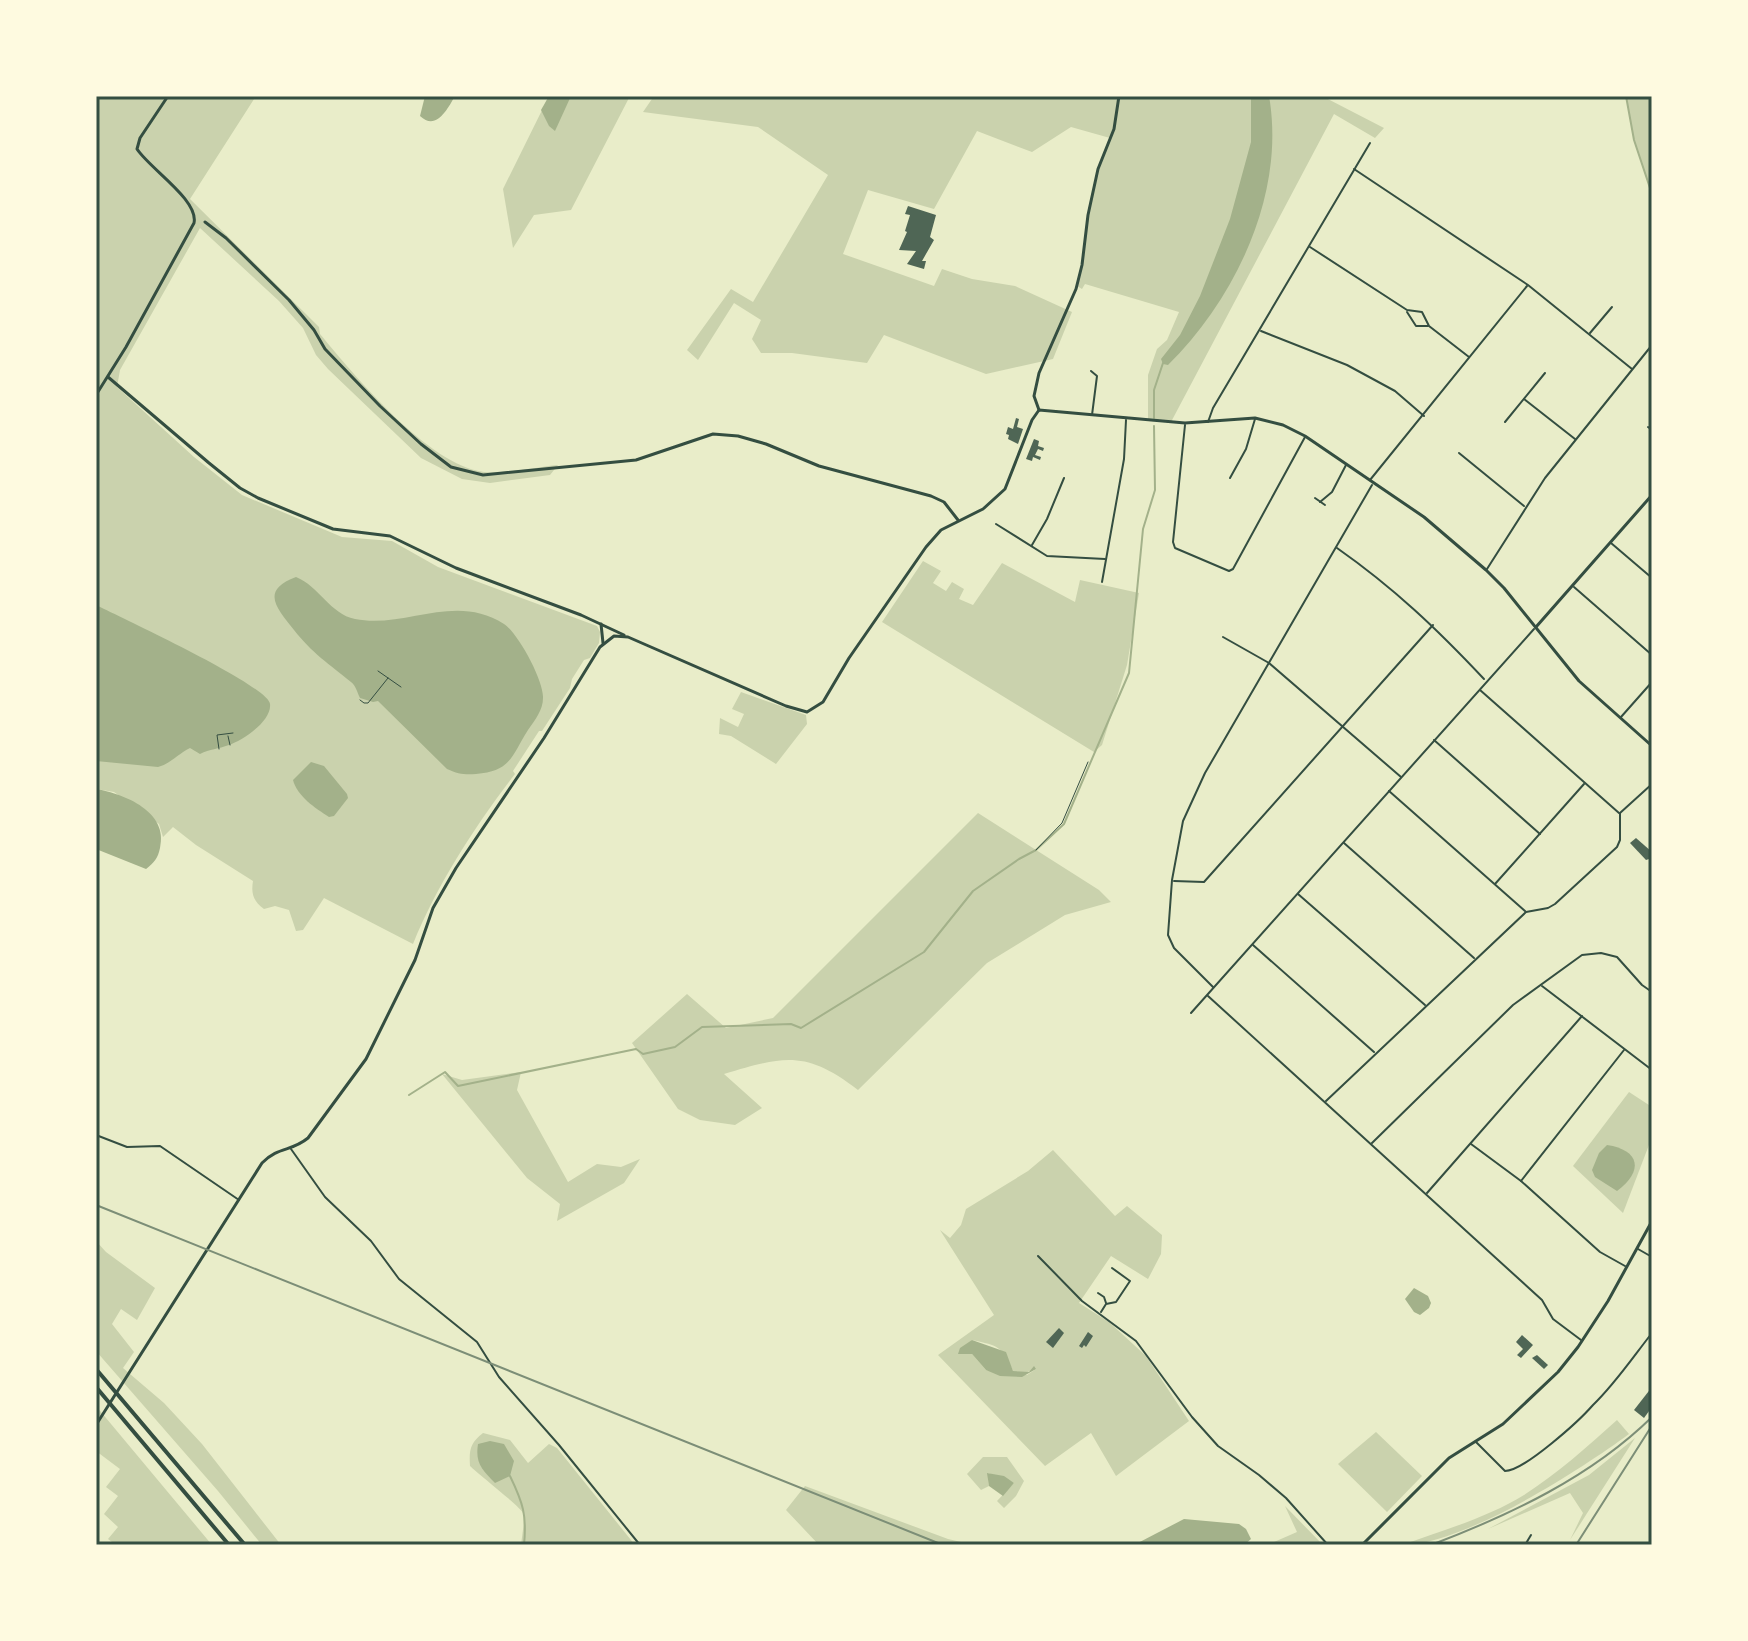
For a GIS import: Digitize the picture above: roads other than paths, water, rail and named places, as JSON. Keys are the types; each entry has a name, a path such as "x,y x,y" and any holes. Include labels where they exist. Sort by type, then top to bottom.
{"highway":[{"path":"96,1369 245,1545"},
{"path":"96,1387 229,1545"}],"main road":[{"path":"96,395 194,223 194,211 137,149 140,138 168,96"},
{"path":"1039,410 1034,396 1035,387 1041,366 1077,286 1098,169 1114,129 1119,96"},
{"path":"205,222 226,238 289,300 325,349 380,406 451,467 483,475 636,460 713,434 722,434 766,444 819,466 931,496 944,502 958,520"},
{"path":"108,377 209,463 258,498 333,529 390,536 437,561 601,623 786,706 807,712 823,702 849,658 941,530 983,509 1005,489 1032,420 1039,410"},
{"path":"1039,410 1185,423 1255,418 1283,425 1305,436 1424,517 1486,570 1579,681 1652,746"},
{"path":"1536,627 1652,495"},
{"path":"601,623 603,643"},
{"path":"96,1425 262,1163 272,1153 308,1138 366,1059 415,960 433,908 456,868 544,738 603,643 614,636 628,637"},
{"path":"1362,1545 1442,1465 1500,1426 1558,1372 1583,1341 1652,1221"}],"street":[{"path":"1207,422 1370,143"},
{"path":"1354,169 1528,285 1632,369"},
{"path":"1309,246 1407,310 1422,312 1429,326 1470,357"},
{"path":"1213,987 1174,948 1168,935 1172,880 1183,821 1205,773 1372,481 1528,285"},
{"path":"1590,334 1612,307"},
{"path":"1407,310 1416,326 1429,326"},
{"path":"1260,331 1347,365 1395,391 1424,416"},
{"path":"1486,570 1525,507 1652,345"},
{"path":"1645,354 1649,357"},
{"path":"1091,371 1097,376 1092,416"},
{"path":"1505,422 1545,373"},
{"path":"1524,399 1576,440"},
{"path":"1230,478 1246,449 1255,418"},
{"path":"1102,582 1124,459 1126,419"},
{"path":"1185,423 1173,542 1175,548 1229,571 1233,569 1305,436"},
{"path":"1648,427 1652,430"},
{"path":"1459,453 1525,507"},
{"path":"1320,502 1332,492 1347,464"},
{"path":"1032,546 1064,478"},
{"path":"1315,498 1325,505"},
{"path":"1646,502 1652,506"},
{"path":"996,524 1047,556 1106,559"},
{"path":"1611,543 1652,578"},
{"path":"1336,548 1378,577 1433,625 1485,681"},
{"path":"1573,586 1652,655"},
{"path":"1172,880 1204,882 1433,625"},
{"path":"1191,1013 1536,627"},
{"path":"1223,637 1269,663 1401,777"},
{"path":"1621,717 1652,682"},
{"path":"1479,689 1620,813"},
{"path":"1434,740 1540,834"},
{"path":"1495,885 1585,784"},
{"path":"1325,1101 1526,912 1555,904 1617,847 1620,813 1652,784"},
{"path":"1389,791 1526,912"},
{"path":"1343,842 1474,958"},
{"path":"1297,894 1425,1005"},
{"path":"1252,944 1375,1053"},
{"path":"1371,1143 1513,1005 1582,955 1601,953 1617,957 1652,992"},
{"path":"1541,985 1652,1070"},
{"path":"1207,995 1542,1300 1553,1319 1583,1341"},
{"path":"1426,1194 1582,1016"},
{"path":"1521,1181 1624,1050"},
{"path":"96,1135 127,1147 160,1146 239,1200"},
{"path":"1470,1144 1521,1181 1600,1252 1627,1267"},
{"path":"290,1148 320,1191 341,1215 371,1241 399,1279 482,1348 499,1377 640,1545"},
{"path":"1637,1248 1652,1257"},
{"path":"1038,1256 1082,1301 1116,1324 1147,1352 1192,1417 1218,1446 1286,1498 1328,1545"},
{"path":"1100,1313 1106,1304 1116,1302 1130,1281 1112,1268"},
{"path":"1098,1293 1104,1297 1106,1304"},
{"path":"1475,1441 1505,1471 1514,1469 1533,1457 1593,1406 1652,1333"},
{"path":"1525,1545 1531,1535"}],"waterway":[{"path":"1626,96 1634,140 1652,194"},
{"path":"1154,418 1154,390 1163,363"},
{"path":"409,1095 445,1072 458,1086 636,1049 643,1054 675,1047 702,1027 791,1024 801,1028 924,952 973,891 1036,850 1064,824 1129,673 1143,529 1155,490 1154,426"},
{"path":"510,1476 523,1509 524,1545"}],"railway":[{"path":"96,1205 943,1545"},
{"path":"1431,1545 1520,1507 1576,1476 1652,1417"},
{"path":"1576,1545 1651,1427"}]}
